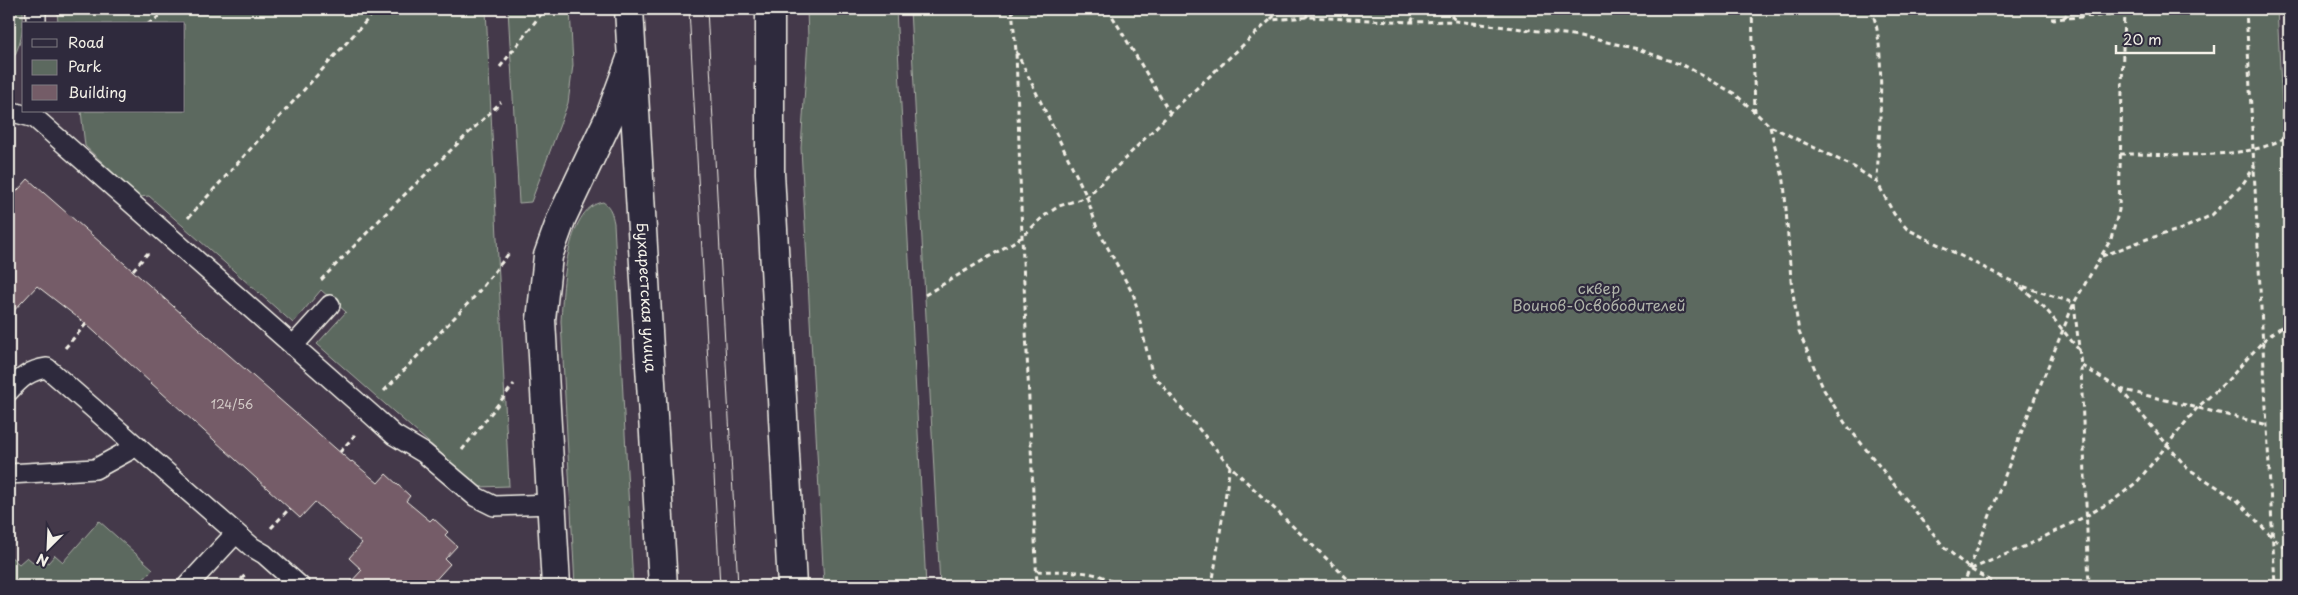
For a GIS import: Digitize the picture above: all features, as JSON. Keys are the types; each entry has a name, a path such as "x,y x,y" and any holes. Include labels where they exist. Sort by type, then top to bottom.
{"main road":[{"name":"Бухарестская улица","path":"629,9 663,586"},
{"path":"770,9 770,173 792,586"},
{"path":"556,586 541,320 548,256 562,216 610,116 632,56"}],"lane":[{"path":"36,9 36,22"},
{"path":"9,111 35,115 394,435 424,453 476,497 494,506 551,504"},
{"path":"294,346 330,305"},
{"path":"9,391 20,379 34,370 48,368 252,547 264,554 300,586"},
{"path":"9,474 95,469 137,446"},
{"path":"187,586 236,533"}],"path":[{"path":"151,22 170,9"},
{"path":"170,237 377,9"},
{"path":"500,67 545,9"},
{"path":"1012,9 1016,51 1037,586"},
{"path":"1108,9 1170,113"},
{"path":"925,295 1022,237 1044,216 1059,206 1087,197 1170,113 1281,9"},
{"path":"1299,9 1308,17"},
{"path":"1411,22 1418,9"},
{"path":"1445,9 1456,21"},
{"path":"1752,9 1755,112"},
{"path":"1870,9 1874,15 1880,44 1877,182"},
{"path":"2062,18 2074,9"},
{"path":"1963,586 2028,415 2074,303 2112,239 2119,210 2124,9"},
{"path":"2246,9 2255,148 2275,586"},
{"path":"2051,19 2124,14"},
{"path":"1270,20 1308,17 1411,22 1456,21 1580,36 1638,49 1687,67 1735,94 1770,126 1854,167 1877,182 1894,214 1907,229 2019,284 2074,303"},
{"path":"1016,51 1087,197 1097,228 1134,296 1152,373 1230,466 1355,586"},
{"path":"314,287 397,202 501,102"},
{"path":"1770,126 1784,181 1791,280 1799,332 1824,390 1845,422 1944,547 1970,570 2000,586"},
{"path":"2120,154 2238,152 2284,139 2289,133"},
{"path":"2101,257 2147,239 2182,229 2212,216 2242,185 2255,165"},
{"path":"366,410 476,295 510,252"},
{"path":"2019,284 2044,307 2079,350"},
{"path":"2074,303 2081,366 2088,586"},
{"path":"1970,570 2028,545 2114,500 2137,482 2198,407 2228,380 2264,340 2289,321"},
{"path":"48,368 86,324"},
{"path":"2081,366 2120,388 2268,425"},
{"path":"445,471 516,382"},
{"path":"2120,388 2187,468 2236,499 2273,538 2289,550"},
{"path":"1212,586 1230,466"},
{"path":"1037,571 1094,574 1111,580 1115,586"}],"green space":[{"path":"9,9 23,9 19,45 9,65"},
{"path":"57,9 486,9 509,486 479,487 317,344 346,312 321,290 293,323 149,196 139,197 85,146 81,112 185,112 185,22 58,22"},
{"path":"508,9 570,9 573,65 568,103 531,202 519,203"},
{"path":"807,9 896,9 926,586 824,586 801,148 808,39"},
{"name":"сквер Воинов-Освободителей","path":"910,9 2277,9 2289,244 2289,586 940,586"},
{"path":"603,202 609,208 614,223 633,586 575,586 561,321 565,272 568,252 574,234 581,219 590,207"},
{"path":"99,521 153,569 137,586 9,586 9,555 19,564 27,557 34,563 40,556 48,563 55,555 63,562"}],"building":[{"path":"28,179 351,462 378,483 386,474 410,496 406,501 430,521 433,518 448,532 445,535 457,546 445,559 450,564 430,586 347,586 362,570 349,558 362,543 315,502 300,518 86,324 37,286 9,316 9,200"}],"tram line":[{"path":"689,9 720,586"},
{"path":"707,9 738,586"}]}
